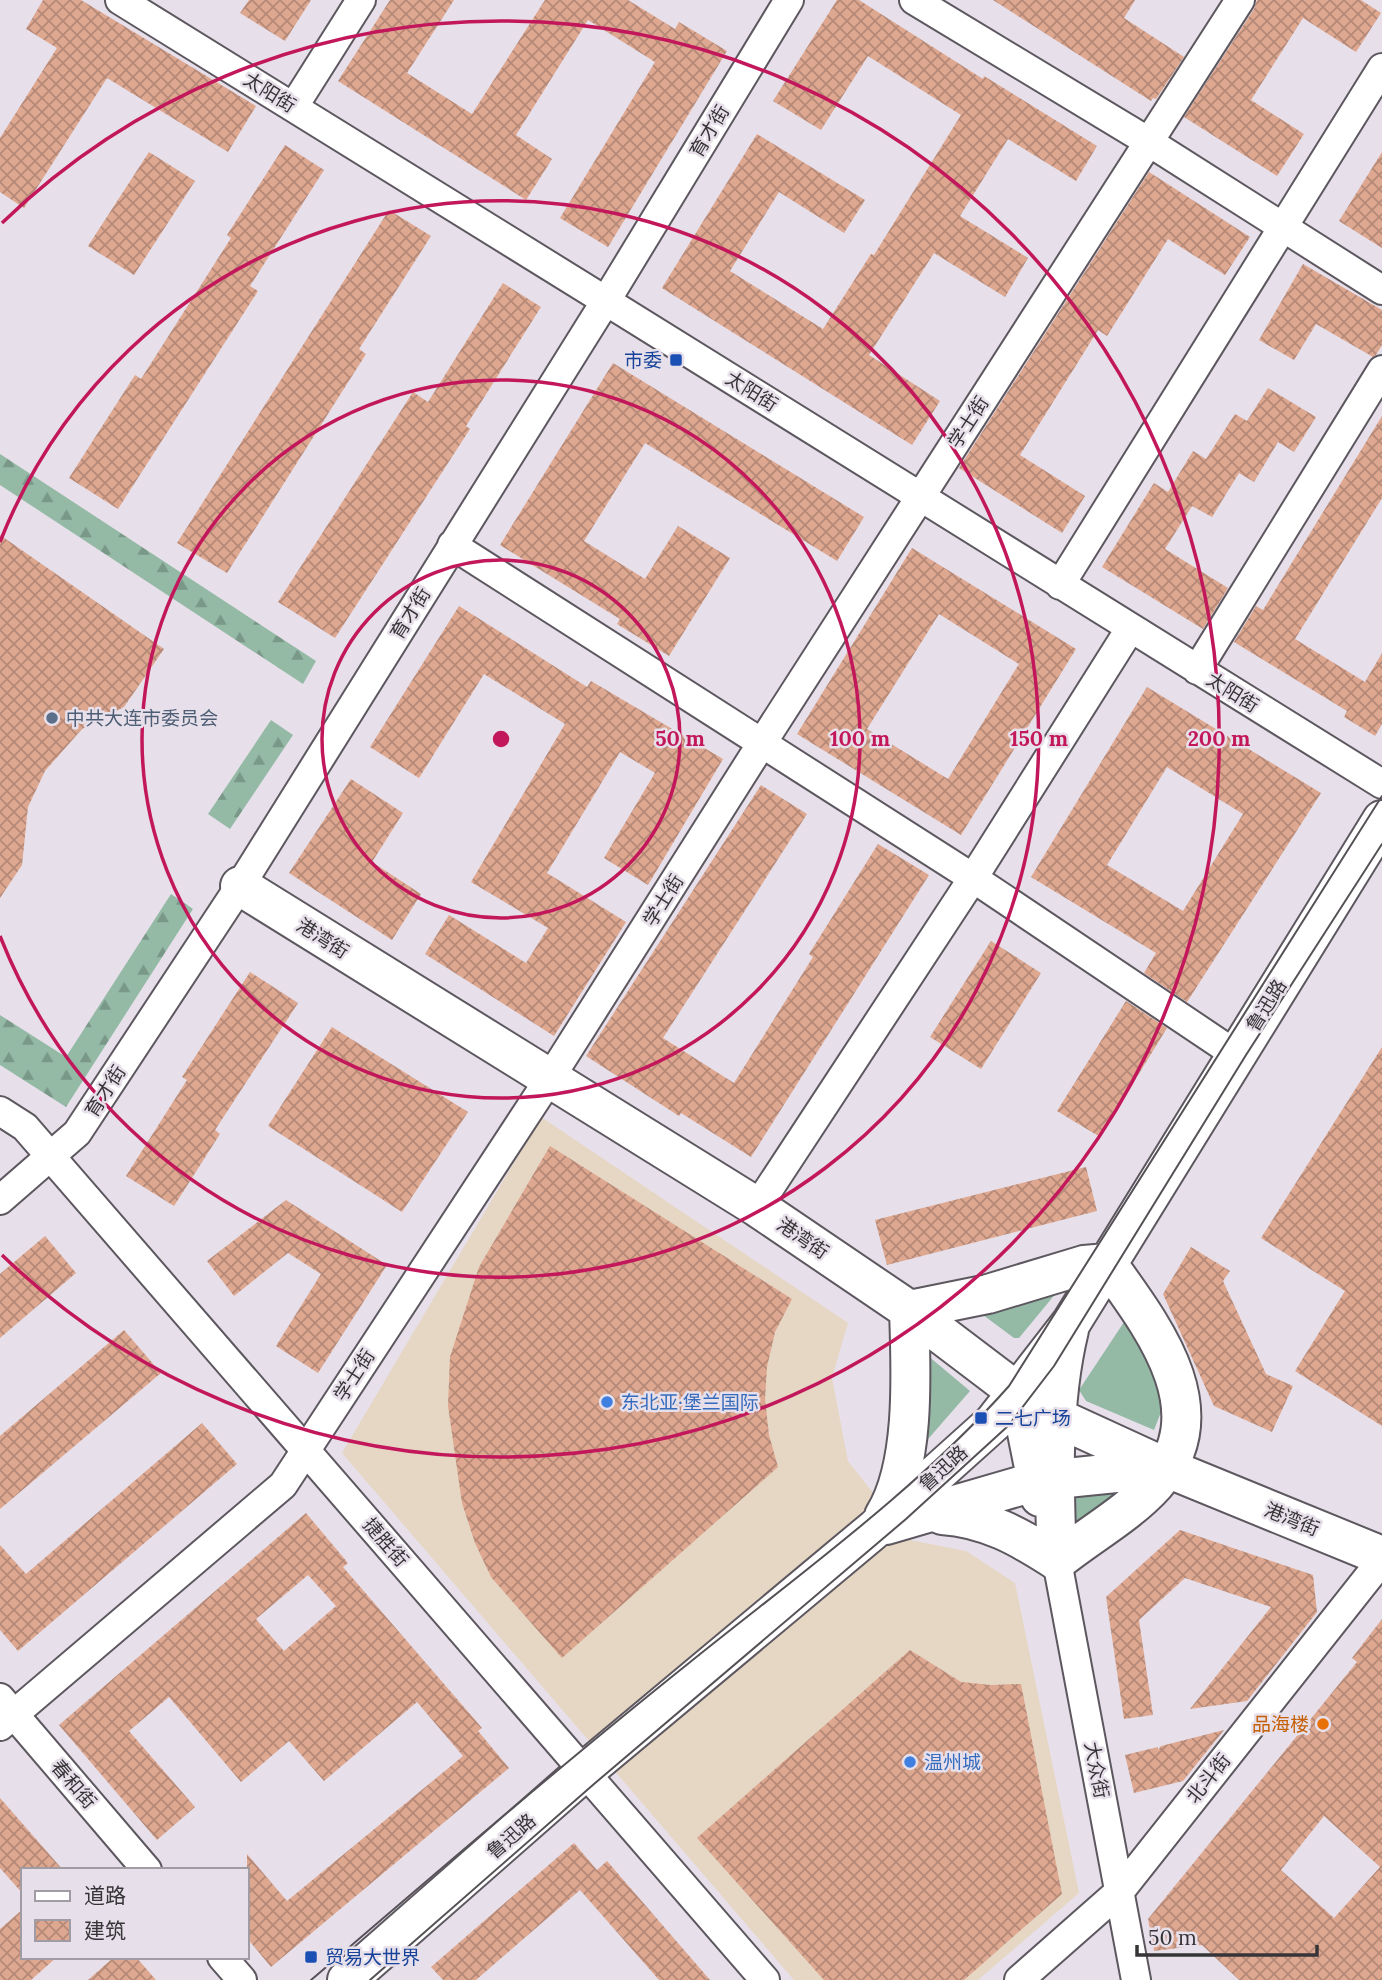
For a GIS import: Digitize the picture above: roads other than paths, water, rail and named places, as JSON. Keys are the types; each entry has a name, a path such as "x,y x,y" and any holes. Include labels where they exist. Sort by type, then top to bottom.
{"main road":[{"name":"鲁迅路","path":"346,1980 585,1771 876,1528 994,1422 1071,1323 1382,820"},
{"name":"港湾街","path":"240,886 757,1207 909,1310 1019,1393 1058,1418 1167,1468 1382,1558"},
{"path":"876,1528 896,1497 904,1463 910,1347 909,1310 988,1294 1084,1265 1107,1263 1151,1324 1170,1362 1180,1394 1182,1416 1179,1440 1167,1468 1135,1502 1057,1561"},
{"path":"1046,1479 1058,1418 1062,1367 1071,1323"},
{"path":"1019,1393 1046,1479 1057,1561"},
{"path":"876,1528 1046,1479 1167,1468"},
{"path":"926,1513 985,1521 1009,1531 1057,1561"}],"street":[{"name":"太阳街","path":"120,0 607,299 919,498 1382,784"},
{"path":"293,106 361,0"},
{"name":"育才街","path":"0,1200 78,1133 240,886 607,299 789,0"},
{"path":"914,0 1149,142 1382,290"},
{"name":"学士街","path":"5,1713 283,1485 550,1078 1240,0"},
{"path":"1060,584 1382,68"},
{"path":"1197,670 1382,370"},
{"path":"452,545 973,878 1235,1054"},
{"path":"757,1207 973,878 1130,629"},
{"name":"捷胜街","path":"0,1111 25,1127 51,1156 765,1980"},
{"name":"北斗街","path":"1019,1980 1120,1891 1382,1558"},
{"name":"大众街","path":"1057,1561 1136,1980"},
{"name":"春和街","path":"5,1713 145,1868"},
{"path":"224,1959 242,1980"}],"tram line":[{"path":"311,1980 593,1741 896,1497 1009,1386 1382,796"},
{"path":"370,1980 594,1784 906,1519 1008,1426 1054,1366 1246,1055 1382,844"}],"place":[{"name":"市委","path":"676,360"},
{"name":"中共大连市委员会","path":"52,718"},
{"name":"东北亚·堡兰国际","path":"607,1402"},
{"name":"二七广场","path":"981,1418"},
{"name":"品海楼","path":"1323,1724"},
{"name":"温州城","path":"910,1762"},
{"name":"贸易大世界","path":"311,1957"}]}
